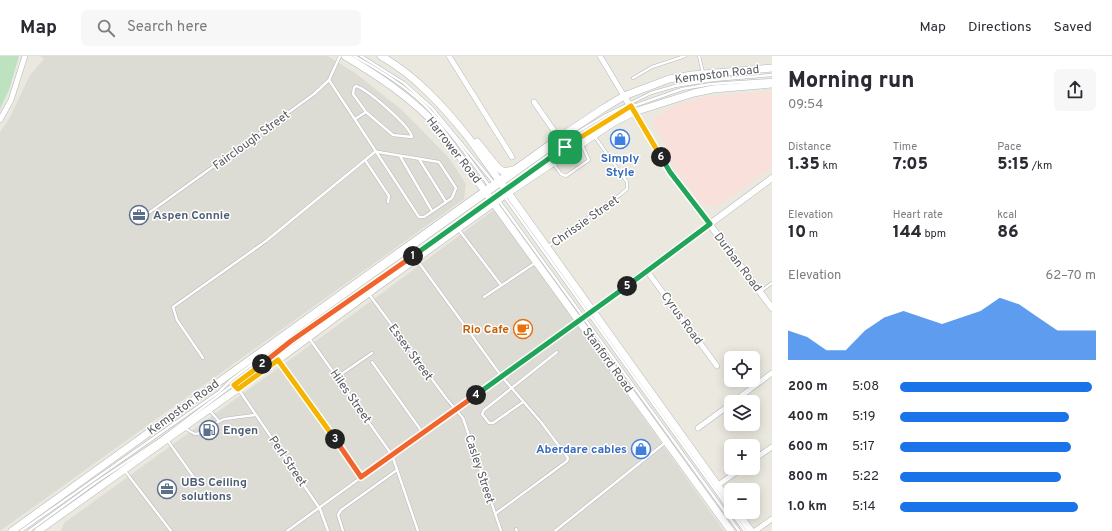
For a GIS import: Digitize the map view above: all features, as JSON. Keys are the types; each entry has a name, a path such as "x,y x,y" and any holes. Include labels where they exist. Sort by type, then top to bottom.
{"main road":[{"name":"Harrower Road","path":"344,56 381,77 416,105 440,129 497,192"},
{"name":"Harrower Road","path":"384,57 428,92 468,137 497,192"},
{"name":"Kempston Road","path":"38,531 183,428 236,387 309,338 368,293 458,229 497,192 514,170 559,138 629,104 669,79 704,73 772,68"},
{"name":"Kempston Road","path":"12,531 497,192 553,162 581,143 629,104 713,90 772,84"},
{"path":"468,137 477,142 498,168 504,172 514,170"},
{"name":"Stanford Road","path":"497,192 547,247 586,315 667,442 731,531"},
{"name":"Stanford Road","path":"497,192 537,262 586,315 724,495"},
{"path":"742,519 750,531"}],"street":[{"path":"0,120 11,100 25,56"},
{"path":"449,56 512,156"},
{"path":"600,56 629,104"},
{"path":"534,102 559,138"},
{"name":"Durban Road","path":"629,104 670,172 772,308"},
{"path":"586,315 772,178"},
{"name":"Cyrus Road","path":"647,271 717,366"},
{"path":"743,395 772,373"},
{"path":"698,428 724,409"},
{"path":"760,455 772,447"},
{"path":"717,486 732,475"},
{"path":"755,531 772,519"}],"lane":[{"name":"Fairclough Street","path":"150,212 308,99 328,80 340,56"},
{"path":"354,56 392,78 430,110 497,192 739,531"},
{"path":"361,56 404,84 432,108 497,192 724,502"},
{"path":"633,78 652,67 685,56"},
{"path":"699,56 704,73"},
{"path":"29,531 236,387 291,341 497,192 558,144 651,93 686,84 772,75"},
{"path":"203,358 177,320 173,307 266,241 377,151 439,162 456,188 456,194 424,217 419,217 377,151 328,80"},
{"path":"497,192 629,104 702,85 772,80"},
{"path":"356,86 388,109 405,126 412,137 393,136 366,112 353,94 356,86"},
{"path":"355,119 366,112"},
{"name":"Chrissie Street","path":"547,247 620,195 627,188 627,182 593,134"},
{"path":"553,162 561,174 566,176 587,162 588,157 581,143"},
{"path":"400,156 432,212"},
{"path":"419,158 446,202"},
{"path":"365,160 389,196 388,202"},
{"path":"458,229 501,286"},
{"path":"416,259 502,377 541,422 568,460 495,514"},
{"path":"484,297 537,262"},
{"path":"760,291 772,283"},
{"name":"Essex Street","path":"368,293 446,398 456,409"},
{"path":"287,531 320,509 361,477 502,377 586,315"},
{"name":"Hiles Street","path":"309,338 392,455 418,531"},
{"path":"523,402 493,423 489,422 483,417 484,410 557,352"},
{"path":"337,377 372,353"},
{"path":"278,360 361,477"},
{"path":"372,362 423,433"},
{"path":"21,531 219,392 229,378"},
{"name":"Perl Street","path":"229,378 320,509 328,531"},
{"path":"209,409 217,422 256,415"},
{"name":"Casley Street","path":"456,409 463,418 469,432 501,531"},
{"path":"183,428 195,434 201,433"},
{"path":"167,439 200,486"},
{"path":"555,531 667,442"},
{"path":"124,470 171,531"},
{"path":"343,531 338,515 341,510 397,470"},
{"path":"736,519 745,531"}],"shaded area":[{"path":"40,56 328,56 355,73 402,110 449,158 466,184 464,199 0,531 0,132 10,117 30,75 44,59"},
{"path":"772,91 772,167 718,206 702,205 675,169 664,143 651,122 675,105 704,97"},
{"path":"495,209 724,531 61,531 64,523 378,296"}],"green space":[{"path":"0,56 19,56 9,90 0,109"}],"place":[{"name":"Simply Style","path":"620,139"},
{"name":"Aspen Connie","path":"139,215"},
{"name":"Rio Cafe","path":"523,329"},
{"name":"Engen","path":"209,430"},
{"name":"Aberdare cables","path":"641,449"},
{"name":"UBS Ceiling solutions","path":"167,489"}],"route":[{"path":"631,106 670,172 710,224 502,377 361,477 278,360 238,389 234,385 336,308 430,244 565,147 631,106"}]}
